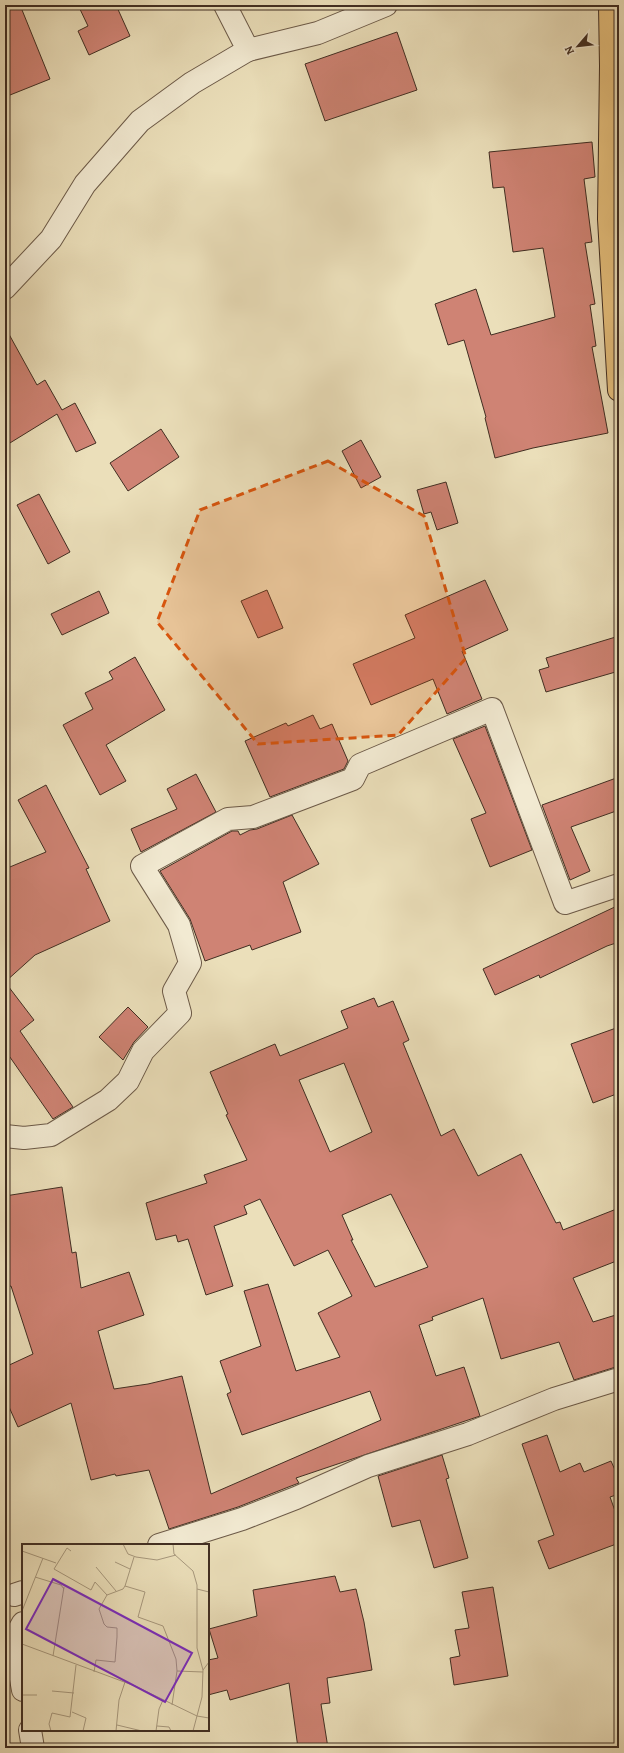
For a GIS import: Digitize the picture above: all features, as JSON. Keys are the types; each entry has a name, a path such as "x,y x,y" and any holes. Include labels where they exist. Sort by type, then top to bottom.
{"main road":[{"path":"610,5 615,37 609,220 619,390"}],"street":[{"path":"225,5 248,50"},
{"path":"5,288 51,239 85,184 140,121 192,82 248,50 318,33 386,5"},
{"path":"5,1136 24,1138 51,1135 108,1100 128,1082 143,1052 180,1013 174,991 190,963 179,925 142,866 228,819 253,817 353,779 360,765 492,709 566,903 619,885"},
{"path":"161,1544 242,1519 296,1498 368,1466 468,1434 554,1399 619,1379"},
{"path":"22,1625 14,1639 22,1684"},
{"path":"30,1731 33,1748"}],"highlighted area":[{"path":"328,461 424,516 466,658 398,735 258,744 157,622 200,510"}],"building":[{"path":"5,5 20,5 50,79 5,97"},
{"path":"78,5 116,5 130,36 89,55 78,31 88,26"},
{"path":"397,32 417,90 325,121 305,64"},
{"path":"592,142 595,177 584,179 592,242 585,243 595,304 590,305 596,346 592,347 608,433 533,448 495,458 486,417 464,340 448,345 435,304 476,289 491,335 555,317 543,248 513,252 504,187 493,188 489,152"},
{"path":"5,327 37,385 45,380 62,410 75,403 96,443 76,452 57,414 5,446"},
{"path":"161,429 179,457 128,491 110,463"},
{"path":"361,440 381,477 361,488 342,451"},
{"path":"446,482 458,523 437,530 431,512 424,514 417,490"},
{"path":"39,494 70,552 48,564 17,505"},
{"path":"485,580 508,630 462,651 482,699 447,714 433,679 371,705 353,664 415,638 405,615"},
{"path":"267,590 283,628 258,638 241,601"},
{"path":"99,591 109,613 62,635 51,614"},
{"path":"619,636 619,671 546,692 539,670 549,667 546,658"},
{"path":"135,657 165,710 106,745 126,781 100,795 63,725 93,709 85,693 113,679 109,672"},
{"path":"313,715 320,729 332,724 348,761 344,769 270,797 245,741 286,723 288,726"},
{"path":"485,726 532,850 490,867 471,819 486,813 453,739"},
{"path":"196,774 216,812 141,852 131,829 177,809 167,789"},
{"path":"619,777 619,810 571,827 590,871 570,880 542,805"},
{"path":"46,785 89,868 86,869 110,921 35,955 5,982 5,869 46,852 18,800"},
{"path":"292,815 319,864 283,882 301,932 252,950 250,945 205,961 190,919 160,871 232,831 238,831 240,835"},
{"path":"619,905 619,942 607,946 540,978 539,975 495,995 483,969"},
{"path":"5,982 34,1020 20,1031 73,1107 53,1119 5,1050"},
{"path":"374,998 378,1007 393,1001 409,1040 403,1043 441,1136 454,1129 478,1176 521,1154 556,1223 560,1222 563,1230 619,1208 619,1260 573,1278 593,1322 619,1314 619,1366 574,1380 559,1342 501,1359 483,1298 432,1317 433,1320 419,1325 436,1376 464,1367 480,1416 296,1478 299,1483 238,1507 169,1529 149,1470 116,1476 115,1474 91,1480 71,1403 18,1427 5,1398 5,1367 33,1354 11,1286 5,1287 5,1196 62,1187 72,1253 76,1252 81,1288 129,1272 144,1315 98,1331 114,1389 148,1384 182,1376 211,1494 381,1420 370,1391 242,1435 227,1394 231,1392 220,1361 261,1346 244,1291 268,1284 296,1371 340,1357 318,1313 352,1296 328,1250 294,1266 260,1199 244,1206 247,1214 214,1226 233,1286 206,1295 188,1239 178,1242 176,1235 156,1240 146,1203 207,1183 204,1175 247,1160 226,1115 228,1114 210,1072 275,1044 280,1056 348,1028 341,1011","holes":["344,1063 372,1132 330,1152 299,1080","391,1194 428,1267 375,1287 351,1240 353,1240 342,1215"]},
{"path":"128,1007 148,1027 134,1042 123,1060 99,1037"},
{"path":"619,1027 619,1093 593,1103 571,1044"},
{"path":"547,1435 560,1472 580,1463 584,1472 611,1461 619,1479 619,1494 610,1497 619,1522 619,1543 549,1569 538,1541 554,1535 522,1444"},
{"path":"442,1455 449,1478 446,1479 468,1558 434,1568 420,1520 392,1527 378,1476"},
{"path":"335,1576 340,1592 356,1589 364,1622 372,1670 327,1678 330,1703 321,1704 328,1748 298,1748 289,1683 230,1700 227,1690 209,1695 209,1660 218,1658 209,1629 257,1616 253,1590"},
{"path":"493,1587 508,1676 454,1685 450,1658 460,1656 455,1630 469,1628 462,1592"}]}
